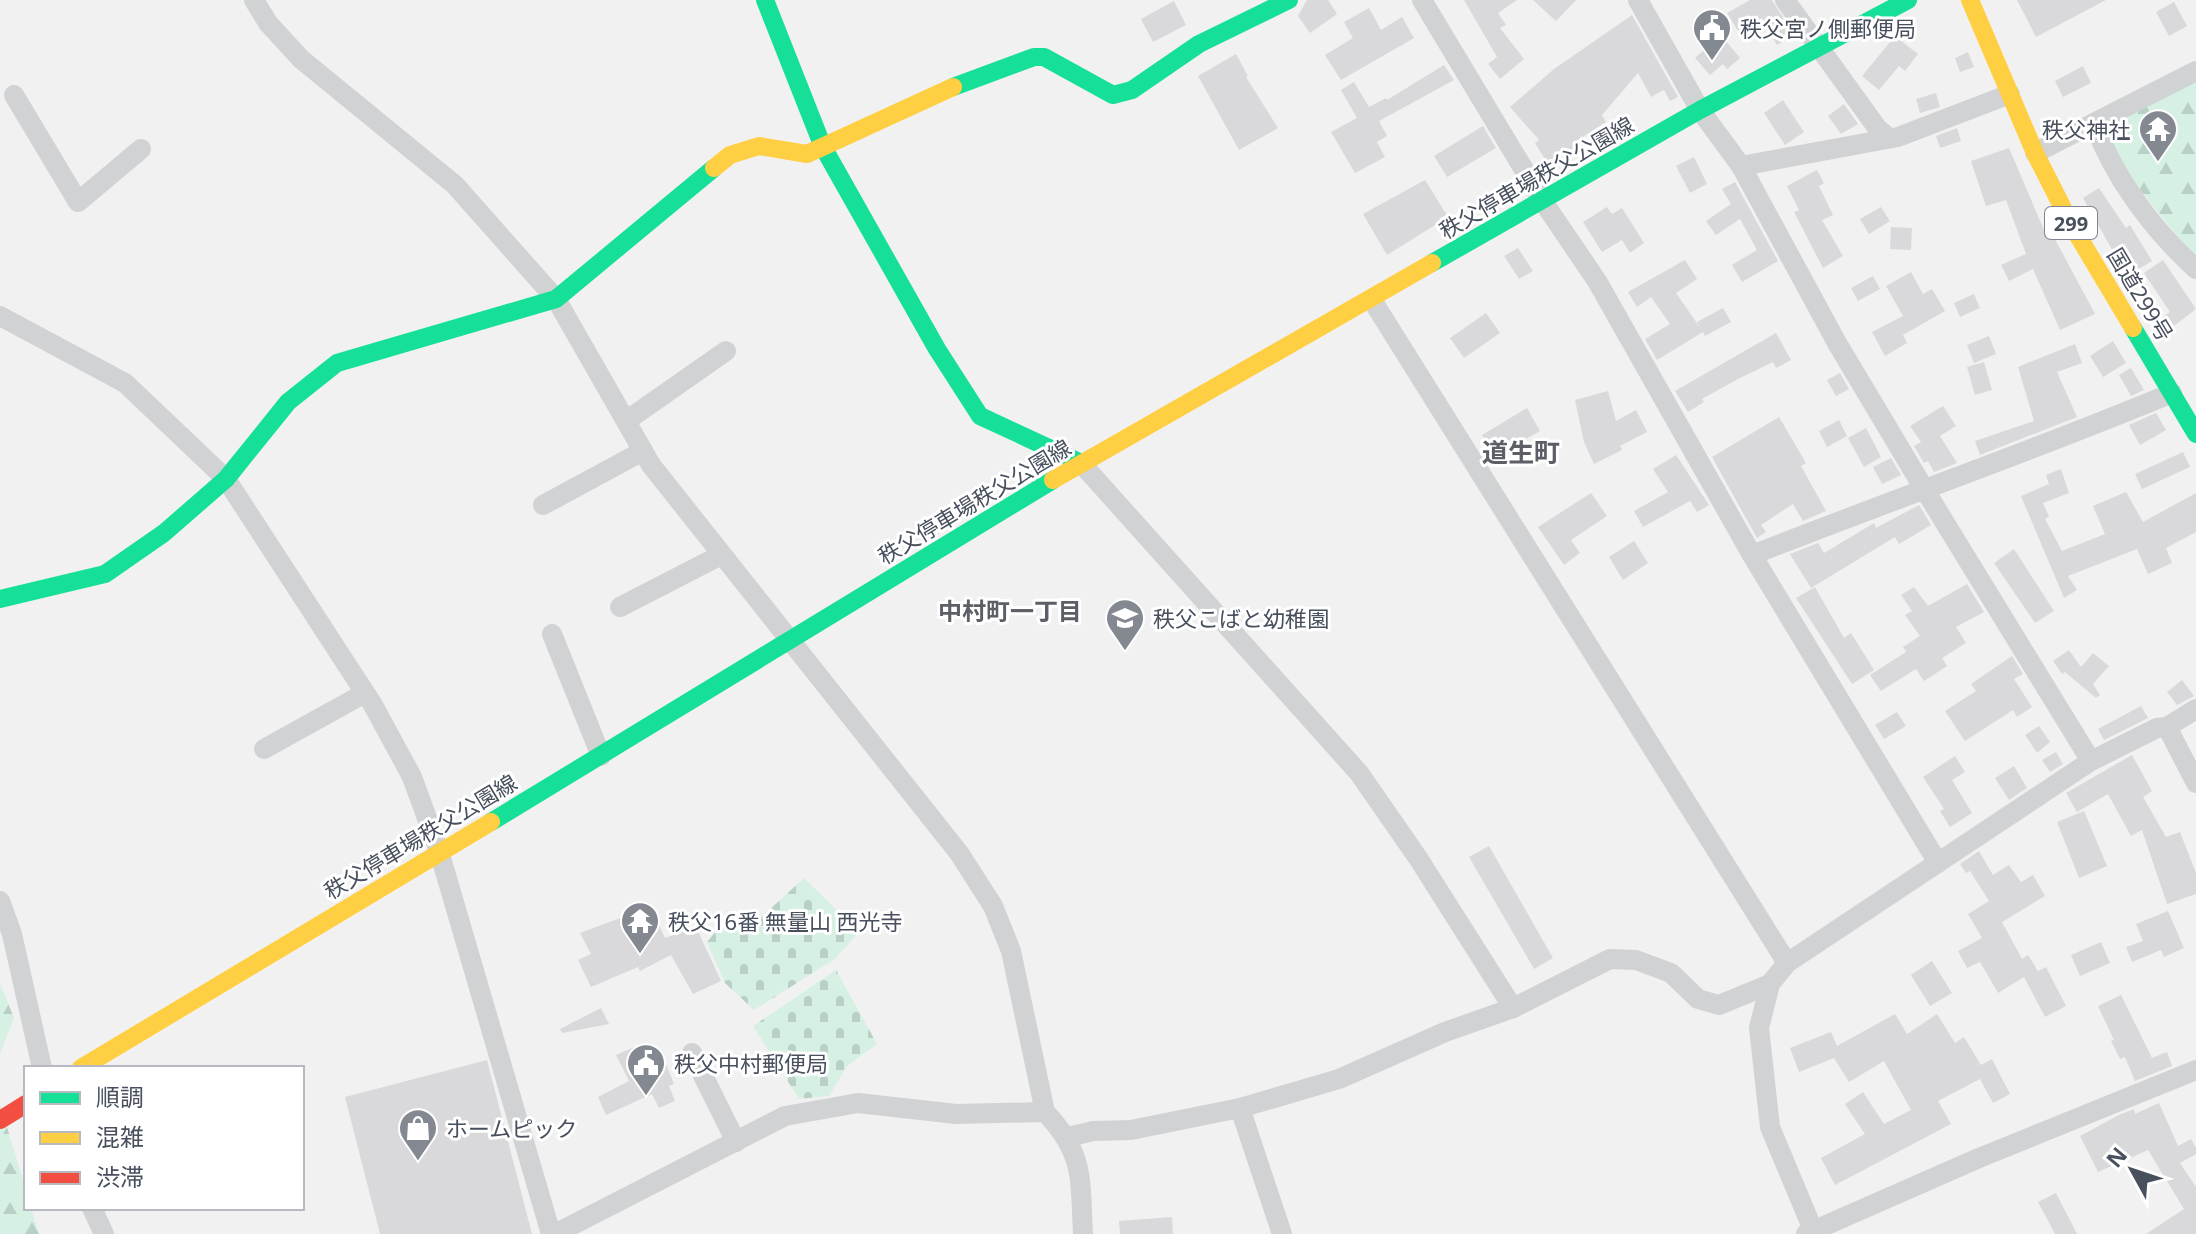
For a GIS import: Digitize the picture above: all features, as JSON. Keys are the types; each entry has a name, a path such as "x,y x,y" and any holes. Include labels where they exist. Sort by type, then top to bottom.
{"main road":[{"path":"765,0 823,147 937,349 980,416 1081,463"},
{"path":"0,599 105,574 164,533 226,479 288,402 337,363 556,299 730,155 759,146 807,154 935,93 1034,57 1044,57 1113,95 1132,90 1199,44 1289,0"},
{"name":"秩父停車場秩父公園線","path":"84,1066 790,643 1081,463 1544,203 1700,110 1821,49 1908,0"},
{"name":"国道299号","path":"1970,0 2035,153 2071,224 2196,434"},
{"path":"0,1120 24,1105"}],"street":[{"path":"254,0 268,23 301,59 455,185 556,299 643,451 790,643 959,853 993,906 1011,951 1045,1112 1068,1137 1078,1164 1083,1234"},
{"path":"1422,0 1544,203 1597,281 1752,555 1938,863"},
{"path":"1638,0 1700,110 1741,166 1837,343 2091,761"},
{"path":"1785,0 1878,129 1889,138"},
{"path":"2035,153 2196,71"},
{"path":"1741,166 1889,138 2010,94"},
{"path":"14,95 78,202 141,149"},
{"path":"2094,123 2106,155 2149,217 2196,269"},
{"path":"1372,300 1787,963"},
{"path":"0,316 125,383 226,479 365,693 412,777 439,851 553,1234 785,1116 858,1103 956,1114 1045,1112"},
{"path":"626,421 726,351"},
{"path":"1752,555 1923,487 2029,452 2172,393"},
{"path":"543,505 643,451"},
{"path":"1081,463 1359,773 1426,870 1513,1008"},
{"path":"620,607 721,555"},
{"path":"552,634 601,756"},
{"path":"264,749 365,693"},
{"path":"2196,709 2167,727 2157,728 2091,761 1787,963 1770,984 1759,1028 1770,1127 1818,1231 2196,1070"},
{"path":"2167,727 2196,783"},
{"path":"0,901 12,934 42,1066"},
{"path":"1068,1137 1093,1131 1131,1130 1240,1108 1339,1079 1445,1032 1513,1008 1610,959 1636,960 1671,973 1698,999 1719,1005 1770,984"},
{"path":"692,1053 736,1142"},
{"path":"1240,1108 1282,1234"},
{"path":"93,1210 104,1234"}],"green space":[{"name":"秩父神社","path":"2196,81 2196,259 2127,174 2105,134 2110,122"},
{"path":"804,878 859,932 835,959 754,1010 725,983 707,942 732,912 746,931"},
{"path":"836,970 877,1044 847,1066 829,1096 799,1099 753,1026"},
{"path":"0,983 14,1018 0,1054"},
{"path":"0,1104 24,1183 24,1210 32,1210 39,1234 0,1234"}],"building":[{"path":"1307,0 1328,0 1337,14 1310,33 1298,16"},
{"path":"1464,0 1517,0 1498,13 1506,25 1500,28 1524,59 1500,79 1488,64 1497,57"},
{"path":"1533,0 1576,0 1556,21"},
{"path":"1750,0 1772,0 1794,35 1777,45 1762,18 1738,31 1727,13"},
{"path":"2017,0 2106,0 2036,37"},
{"path":"1174,1 1186,25 1153,42 1141,19"},
{"path":"2174,2 2187,26 2169,36 2156,12"},
{"path":"1369,8 1381,30 1402,17 1414,38 1341,80 1325,55 1353,38 1344,22"},
{"path":"1632,15 1678,97 1670,101 1664,90 1651,97 1638,73 1602,115 1606,122 1548,164 1535,143 1539,140 1510,107 1554,69"},
{"path":"1721,35 1740,58 1727,69 1723,64 1710,75 1695,58"},
{"path":"1895,36 1918,54 1905,71 1899,66 1879,90 1862,76"},
{"path":"1968,52 1974,67 1960,72 1955,58"},
{"path":"1236,54 1246,77 1278,128 1239,150 1198,76"},
{"path":"1444,65 1454,80 1379,121 1387,136 1377,142 1385,157 1355,173 1331,132 1357,118 1341,90 1354,82 1369,107 1387,100"},
{"path":"2083,66 2091,83 2063,97 2055,81"},
{"path":"1936,93 1940,107 1920,113 1916,99"},
{"path":"1783,100 1804,132 1785,145 1764,113"},
{"path":"1844,104 1858,124 1841,134 1828,116"},
{"path":"1483,126 1496,148 1447,177 1434,156"},
{"path":"1957,128 1961,141 1940,148 1936,136"},
{"path":"2009,148 2044,230 2049,228 2095,314 2060,330 2033,269 2009,281 2001,265 2026,254 2006,200 1986,206 1971,161"},
{"path":"1694,157 1707,184 1690,193 1676,166"},
{"path":"1817,170 1824,183 1819,186 1833,215 1822,220 1843,256 1823,268 1794,212 1799,210 1787,186"},
{"path":"1425,180 1448,217 1387,255 1363,214"},
{"path":"1735,182 1778,261 1742,282 1732,265 1757,250 1740,219 1716,235 1706,221 1731,204 1722,189"},
{"path":"2099,188 2126,228 2130,225 2152,261 2127,276 2083,198"},
{"path":"1607,207 1612,214 1622,208 1644,243 1630,253 1622,240 1602,252 1583,222"},
{"path":"1881,207 1890,221 1869,234 1860,219"},
{"path":"1891,227 1912,228 1911,250 1890,249"},
{"path":"1518,248 1533,271 1519,279 1504,256"},
{"path":"1685,260 1697,279 1676,293 1701,329 1697,322 1723,308 1731,322 1705,336 1703,332 1657,360 1645,339 1670,324 1651,297 1637,307 1628,292"},
{"path":"2163,260 2196,309 2166,332 2158,320 2170,312 2144,273"},
{"path":"1911,272 1923,294 1932,289 1945,311 1903,335 1907,343 1885,356 1872,332 1903,316 1886,286"},
{"path":"1873,276 1880,289 1858,301 1851,288"},
{"path":"1974,294 1980,308 1960,317 1954,303"},
{"path":"1486,313 1500,333 1464,358 1450,338"},
{"path":"1776,333 1791,360 1776,368 1773,362 1738,379 1702,399 1704,402 1688,412 1675,391"},
{"path":"1989,336 1996,354 1974,363 1967,345"},
{"path":"2113,341 2126,363 2103,377 2090,356"},
{"path":"2075,344 2082,363 2057,372 2077,417 1980,455 1975,441 2034,421 2018,367"},
{"path":"1984,362 1992,390 1975,395 1967,367"},
{"path":"2131,368 2144,390 2131,396 2119,375"},
{"path":"1840,373 1849,389 1836,396 1827,380"},
{"path":"1608,391 1616,421 1636,410 1647,432 1620,446 1622,450 1594,464 1584,442 1575,400"},
{"path":"1943,406 1956,426 1940,436 1957,463 1934,472 1928,461 1924,463 1914,446 1921,442 1910,426"},
{"path":"1527,408 1540,431 1494,457 1482,435"},
{"path":"2156,413 2166,430 2140,445 2129,425"},
{"path":"1779,417 1806,463 1801,466 1826,511 1803,521 1793,504 1761,525 1766,532 1757,538 1712,457"},
{"path":"1839,420 1847,436 1827,447 1819,431"},
{"path":"1866,428 1881,457 1864,467 1848,438"},
{"path":"2183,452 2190,467 2142,489 2135,474"},
{"path":"1676,455 1709,505 1697,512 1690,501 1643,527 1634,511 1668,492 1653,469"},
{"path":"1891,458 1901,475 1882,484 1873,467"},
{"path":"2061,469 2069,493 2043,503 2049,517 2045,519 2062,551 2105,534 2093,506 2126,492 2143,522 2196,493 2196,532 2166,548 2172,563 2148,574 2137,549 2068,576 2077,590 2064,598 2021,496 2049,484 2046,475"},
{"path":"1591,493 1607,516 1571,540 1580,553 1564,565 1538,527"},
{"path":"1919,505 1931,525 1899,544 1895,537 1811,588 1790,554 1818,543 1824,553 1874,523 1876,528"},
{"path":"1634,541 1648,563 1623,580 1609,557"},
{"path":"2014,549 2054,611 2035,623 1994,563"},
{"path":"1967,584 1984,612 1956,627 1966,643 1942,658 1947,666 1924,681 1916,669 1881,691 1870,675 1906,652 1903,647 1920,636 1905,615 1912,611 1901,595 1914,587 1928,606"},
{"path":"1815,587 1844,638 1851,633 1874,670 1852,684 1796,598"},
{"path":"2069,650 2081,667 2093,653 2109,666 2093,684 2100,695 2096,698 2065,672 2062,674 2053,661"},
{"path":"2012,656 2023,674 2014,679 2032,707 2017,717 2013,710 1965,741 1945,711 1976,691 1971,684"},
{"path":"2182,680 2194,696 2177,705 2167,692"},
{"path":"2141,706 2148,718 2104,740 2098,729"},
{"path":"1897,712 1906,726 1884,739 1875,725"},
{"path":"2039,726 2050,742 2037,753 2025,735"},
{"path":"2056,752 2063,764 2050,772 2042,760"},
{"path":"2132,755 2152,791 2143,797 2166,837 2180,832 2196,873 2196,894 2167,904 2142,830 2131,836 2108,794 2077,812 2066,793"},
{"path":"1955,756 1965,772 1952,780 1972,813 1950,827 1940,811 1944,809 1923,777"},
{"path":"2014,766 2027,788 2009,800 1995,778"},
{"path":"2084,811 2107,866 2079,878 2057,822"},
{"path":"1489,846 1553,958 1534,969 1469,857"},
{"path":"1979,851 1993,875 2009,865 2021,882 2033,875 2045,896 2002,922 2022,959 2028,955 2038,971 2046,967 2066,1006 2045,1017 2024,977 1998,993 1980,962 1967,968 1958,951 1982,938 1968,914 1989,901 1970,871 1966,873 1960,864"},
{"path":"2168,911 2184,948 2164,957 2161,950 2132,962 2126,947 2143,941 2136,924"},
{"path":"631,914 638,921 654,914 665,938 696,927 721,981 693,994 671,955 640,971 638,967 591,987 578,960 591,954 580,933"},
{"path":"2101,942 2110,963 2080,976 2071,955"},
{"path":"1932,961 1952,993 1930,1006 1911,975"},
{"path":"2121,995 2152,1058 2167,1052 2172,1066 2135,1081 2125,1057 2120,1059 2111,1041 2114,1040 2098,1006"},
{"path":"601,1008 609,1024 562,1033 560,1029"},
{"path":"1895,1014 1907,1034 1937,1014 1955,1043 1964,1037 1981,1065 1992,1059 2010,1094 1993,1103 1980,1079 1938,1101 1951,1124 1835,1185 1821,1158 1865,1134 1845,1104 1863,1092 1884,1124 1911,1110 1884,1061 1849,1082 1834,1058 1799,1072 1790,1048 1831,1032 1837,1046"},
{"path":"639,1045 650,1067 664,1059 674,1084 669,1086 675,1101 659,1108 652,1094 606,1115 598,1097 629,1081 616,1055"},
{"path":"487,1060 532,1234 380,1234 345,1097"},
{"path":"2159,1103 2178,1146 2191,1139 2196,1148 2196,1154 2180,1163 2196,1187 2196,1234 2146,1234 2184,1209 2148,1150 2098,1172 2080,1136 2119,1115 2134,1109 2135,1114"},
{"path":"2056,1193 2077,1234 2055,1234 2038,1202"},
{"path":"1172,1217 1173,1234 1120,1234 1119,1221"}],"traffic: fast":[{"path":"765,0 823,147 937,349 980,416 1081,463"},
{"path":"953,87 1034,57 1044,57 1113,95 1132,90 1199,44 1289,0"},
{"path":"1432,263 1700,110 1908,0"},
{"path":"0,599 105,574 164,533 226,479 288,402 337,363 556,299 714,168"},
{"path":"2133,328 2196,434"},
{"path":"491,822 1053,480"}],"traffic: slow":[{"path":"1970,0 2035,153 2071,224 2133,328"},
{"path":"714,168 730,155 759,146 807,154 953,87"},
{"path":"1053,480 1432,263"},
{"path":"84,1066 491,822"}],"traffic: jam":[{"path":"0,1120 24,1105"}],"place":[{"name":"秩父宮ノ側郵便局","path":"1712,62"},
{"name":"秩父神社","path":"2158,163"},
{"name":"秩父こばと幼稚園","path":"1125,652"},
{"name":"秩父16番 無量山 西光寺","path":"640,955"},
{"name":"秩父中村郵便局","path":"646,1097"},
{"name":"ホームピック","path":"418,1162"}],"district":[{"name":"道生町","path":"1521,452"},
{"name":"中村町一丁目","path":"1010,610"}]}
